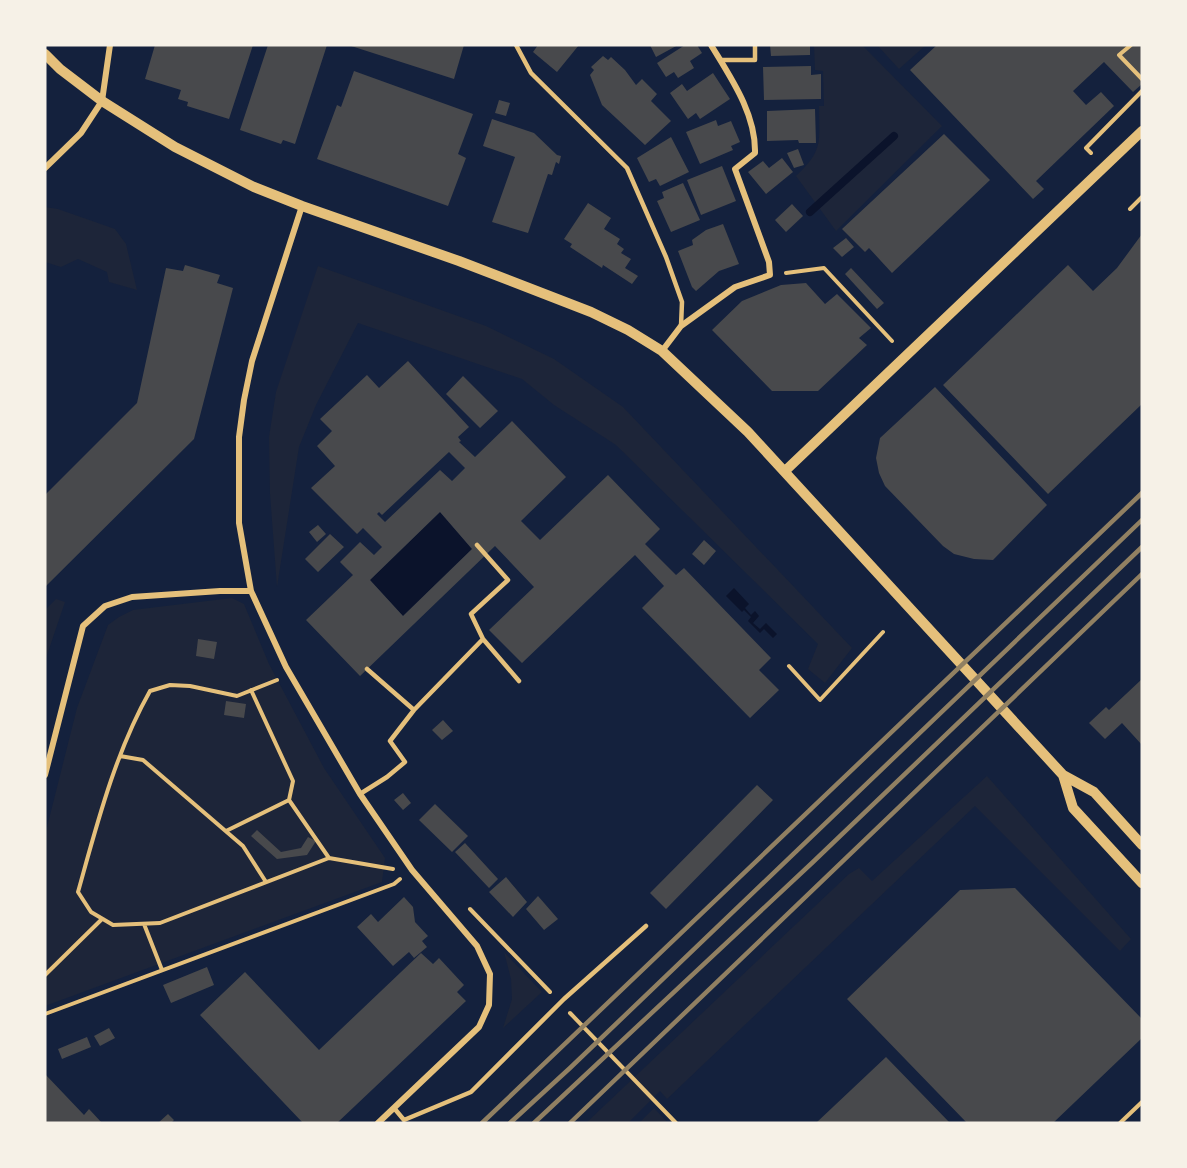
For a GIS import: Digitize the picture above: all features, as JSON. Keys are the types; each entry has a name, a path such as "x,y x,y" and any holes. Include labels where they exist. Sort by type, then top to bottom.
{"street":[{"path":"45,168 81,133 102,101 110,45"},
{"path":"662,351 681,326 735,287 770,274 769,262 735,169 755,153 756,139 750,115 711,45"},
{"path":"45,54 60,69 102,101 175,147 254,187 459,261 591,312 662,351 748,432 785,471 1063,775 1094,792 1142,844"},
{"path":"785,471 1142,131"},
{"path":"302,206 252,361 239,437 239,523 251,591 290,674 360,794 411,870 477,946 490,974 489,1005 478,1027 378,1123"},
{"path":"45,775 83,626 105,606 132,597 251,591"},
{"path":"1063,775 1073,808 1142,883"}],"lane":[{"path":"516,45 531,73 627,168 666,257 682,302 681,326"},
{"path":"720,60 755,60 755,45"},
{"path":"477,545 508,580 471,614 483,639 519,681"},
{"path":"360,794 405,762 390,741 414,710 483,639"},
{"path":"367,669 414,710"},
{"path":"394,1108 404,1120 471,1092 564,999 646,926"}],"path":[{"path":"1131,45 1119,55 1142,80"},
{"path":"1090,153 1086,147 1091,141 1142,91"},
{"path":"1130,210 1142,197"},
{"path":"770,274 824,268 892,341"},
{"path":"789,666 820,700 883,632"},
{"path":"290,674 237,696 190,686 170,685 150,691 133,722 120,756 78,892 91,912 113,925 160,923 329,858 380,868"},
{"path":"251,690 293,781 289,800 329,858"},
{"path":"120,756 143,760 226,831 243,846 266,882"},
{"path":"226,831 289,800"},
{"path":"45,1014 394,884 411,870"},
{"path":"45,975 102,919"},
{"path":"144,924 162,970"},
{"path":"508,948 556,998"},
{"path":"564,1006 676,1123"},
{"path":"1120,1123 1142,1102"}],"shaded area":[{"path":"814,45 862,45 942,126 836,231 796,176 816,152 819,137 819,106 824,106 823,71 815,70"},
{"path":"877,45 926,45 899,69"},
{"path":"45,207 58,209 115,229 126,244 137,290 109,282 107,272 78,259 61,267 45,262"},
{"path":"318,266 486,326 554,359 623,407 852,648 825,683 808,669 818,644 616,445 554,405 522,379 358,323 316,405 299,447 277,587 270,494 269,437 276,392"},
{"path":"440,512 472,549 403,616 370,580"},
{"path":"734,588 749,604 745,608 751,615 755,611 759,616 753,623 760,629 766,623 777,634 773,638 764,629 760,633 748,621 751,617 744,610 742,612 726,596"},
{"path":"232,598 244,604 269,664 324,768 385,858 382,882 45,1006 45,835 77,708 108,625 133,610"},
{"path":"56,599 65,602 45,661 45,610"},
{"path":"987,776 1131,939 1120,951 975,806 667,1099 660,1091 628,1123 586,1123 849,874 859,868 872,881"},
{"path":"504,952 542,992 503,1028 512,999 511,979"},
{"path":"654,1108 668,1123 639,1123"}],"building":[{"path":"155,45 253,45 229,119 187,106 188,102 178,99 181,90 145,79"},
{"path":"268,45 327,45 295,144 283,140 281,144 240,130"},
{"path":"348,45 464,45 454,79"},
{"path":"538,45 579,45 557,72 533,52"},
{"path":"650,45 678,45 656,57"},
{"path":"685,45 697,45 702,53 690,61 694,68 678,78 674,72 666,77 657,63"},
{"path":"770,45 810,45 810,55 771,56"},
{"path":"937,45 1142,45 1142,84 1133,92 1104,62 1073,91 1086,105 1101,92 1114,106 1036,181 1044,189 1033,199 910,70"},
{"path":"603,56 608,60 611,57 636,85 642,79 657,94 651,101 671,121 645,145 602,105 590,75 594,70 591,67"},
{"path":"811,66 811,75 821,74 821,99 764,100 763,67"},
{"path":"354,71 473,114 458,154 466,158 448,206 317,159 337,105 341,107"},
{"path":"713,73 730,99 700,119 696,113 688,119 670,93 682,84 687,91"},
{"path":"499,100 510,103 506,116 495,113"},
{"path":"815,109 816,143 799,143 798,140 767,141 767,111"},
{"path":"492,119 534,133 557,155 561,156 559,164 556,162 552,175 548,174 528,233 492,222 515,157 483,146"},
{"path":"716,120 718,126 731,121 740,142 731,146 733,150 700,164 686,132"},
{"path":"944,134 990,180 892,273 869,248 865,252 842,229"},
{"path":"671,137 689,172 660,186 656,179 649,182 637,158"},
{"path":"798,149 804,165 794,168 787,153"},
{"path":"782,158 793,172 766,194 748,172 763,161 769,168"},
{"path":"722,166 736,201 701,215 687,180"},
{"path":"683,183 700,220 671,232 657,201 664,198 662,192"},
{"path":"588,203 611,218 604,229 620,239 617,244 624,249 621,253 631,259 625,268 638,276 632,284 570,247 572,244 564,239"},
{"path":"792,204 803,216 786,232 775,220"},
{"path":"723,224 739,264 719,271 696,291 692,287 678,251 693,245 692,240 706,230"},
{"path":"1142,234 1142,404 1048,494 943,385 1068,265 1093,291 1117,268"},
{"path":"846,238 854,247 842,257 833,248"},
{"path":"185,265 220,275 217,283 233,288 194,439 45,587 45,495 137,403 166,268 183,271"},
{"path":"851,268 884,303 877,309 845,274"},
{"path":"806,283 825,304 837,294 871,328 859,338 867,345 818,391 772,391 712,330 742,301 781,285"},
{"path":"408,361 469,427 458,437 461,441 459,442 475,457 512,421 566,477 521,521 540,540 608,475 660,529 645,544 676,575 684,568 771,658 759,670 779,690 750,718 642,608 664,586 635,555 522,663 489,630 534,587 495,546 360,676 306,620 353,575 340,562 360,542 374,555 382,547 363,528 357,534 311,488 335,466 317,446 332,431 320,419 367,375 379,388","holes":["449,452 465,468 452,481 440,470 385,522 377,514 379,512 382,515","440,512 472,549 403,616 370,580"]},
{"path":"463,376 498,411 480,428 446,394"},
{"path":"935,387 1047,505 993,560 974,559 954,554 943,546 885,486 879,473 876,458 880,438"},
{"path":"318,525 326,534 317,542 309,532"},
{"path":"330,534 344,547 318,572 305,559"},
{"path":"704,540 716,551 704,565 692,554"},
{"path":"198,639 217,642 214,659 196,656"},
{"path":"1142,679 1142,745 1122,723 1105,739 1089,723 1106,707 1109,710"},
{"path":"226,701 246,704 244,718 224,715"},
{"path":"443,720 453,731 442,740 432,730"},
{"path":"757,785 773,800 666,909 650,893"},
{"path":"403,793 411,803 403,810 394,800"},
{"path":"435,804 468,836 452,852 419,820"},
{"path":"257,830 281,852 301,848 308,837 316,841 307,855 277,859 251,836"},
{"path":"465,843 498,879 489,888 455,852"},
{"path":"506,877 527,902 513,917 489,892"},
{"path":"1015,888 1142,1019 1142,1038 1053,1123 967,1123 847,999 960,890"},
{"path":"538,896 558,919 544,930 526,909"},
{"path":"404,897 413,907 415,922 428,936 422,941 427,947 414,958 409,952 393,966 357,927 371,914 378,922"},
{"path":"421,953 433,964 439,958 464,985 457,992 466,1001 337,1123 303,1123 200,1015 245,972 319,1050"},
{"path":"207,967 214,985 171,1003 163,985"},
{"path":"109,1028 115,1038 100,1046 94,1036"},
{"path":"87,1037 91,1047 62,1059 58,1049"},
{"path":"886,1057 950,1123 816,1123"},
{"path":"45,1074 84,1115 89,1109 102,1123 45,1123"},
{"path":"168,1114 174,1120 171,1123 158,1123"}],"waterway":[{"path":"810,212 894,136"}],"railway":[{"path":"482,1123 1142,493"},
{"path":"510,1123 1142,520"},
{"path":"534,1123 813,862 1142,547"},
{"path":"570,1123 1142,574"}]}
